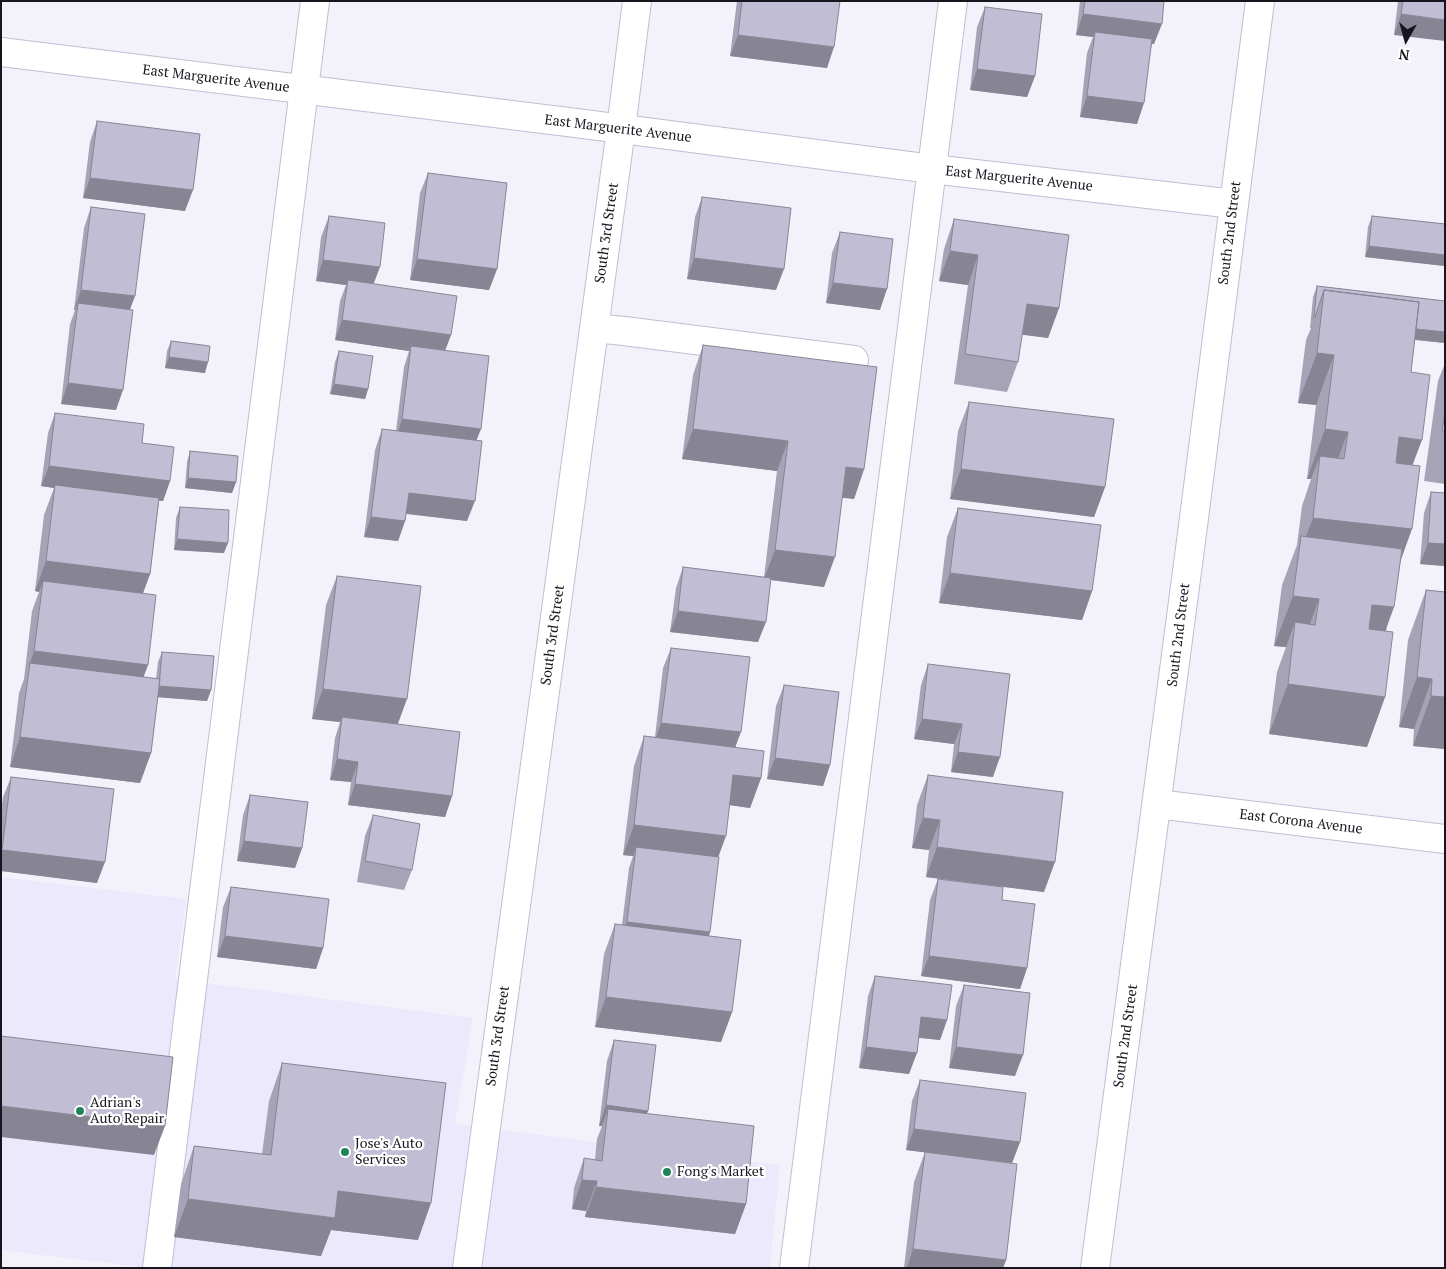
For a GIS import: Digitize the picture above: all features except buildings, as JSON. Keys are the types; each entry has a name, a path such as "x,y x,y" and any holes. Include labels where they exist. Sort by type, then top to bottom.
{"street":[{"path":"157,1268 316,1"},
{"name":"South 3rd Street","path":"467,1268 637,1"},
{"path":"794,1268 953,1"},
{"name":"South 2nd Street","path":"1096,1268 1260,1"},
{"name":"East Marguerite Avenue","path":"1,52 621,129 932,170 1234,204"},
{"path":"594,328 854,360"},
{"name":"East Corona Avenue","path":"1157,804 1445,839"}],"shaded area":[{"path":"1,877 186,899 175,979 473,1018 455,1124 780,1165 770,1268 147,1268 1,1250"}],"place":[{"name":"Adrian's Auto Repair","path":"80,1111"},
{"name":"Jose's Auto Services","path":"345,1152"},
{"name":"Fong's Market","path":"667,1172"}]}
